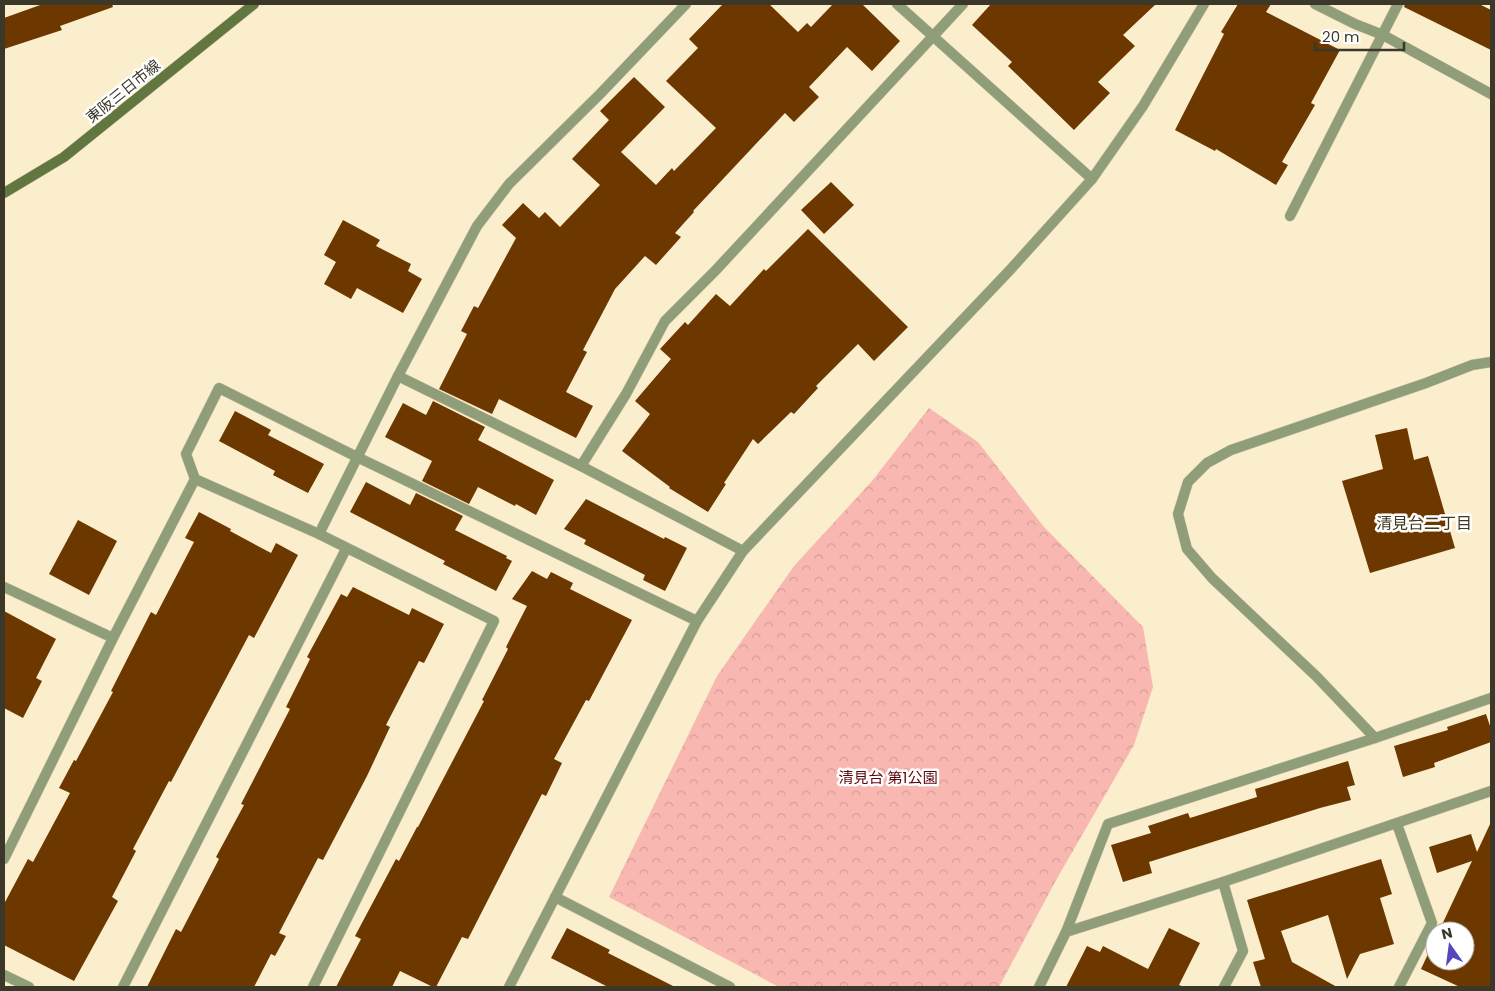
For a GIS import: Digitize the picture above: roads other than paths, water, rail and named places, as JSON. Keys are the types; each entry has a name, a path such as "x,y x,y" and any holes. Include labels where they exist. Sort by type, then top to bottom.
{"main road":[{"name":"東阪三日市線","path":"4,193 64,157 254,4"}],"street":[{"path":"319,534 398,376 477,226 509,184 600,94 686,4"},
{"path":"897,4 1092,179"},
{"path":"582,466 626,394 665,321 715,271 963,4"},
{"path":"509,987 697,620 743,551 1010,270 1092,179 1143,106 1204,4"},
{"path":"1315,4 1355,24 1383,35 1491,94"},
{"path":"1290,216 1398,4"},
{"path":"1375,738 1317,677 1212,578 1187,549 1178,514 1185,490 1188,482 1207,463 1231,450 1426,383 1472,365 1491,362"},
{"path":"398,376 582,466 743,551"},
{"path":"313,987 494,621 319,534 196,479 186,454 219,388 357,457 697,620"},
{"path":"4,859 113,638 196,479"},
{"path":"123,987 346,549"},
{"path":"4,587 113,638"},
{"path":"1039,987 1066,932 1108,824 1375,738 1491,698"},
{"path":"1066,932 1397,824 1491,790"},
{"path":"1397,824 1432,923 1399,987"},
{"path":"1223,882 1243,951 1224,987"},
{"path":"555,897 730,987"},
{"path":"4,975 29,987"}],"district":[{"name":"清見台二丁目","path":"1424,523"}],"park label":[{"name":"清見台 第1公園","path":"888,777"}]}
